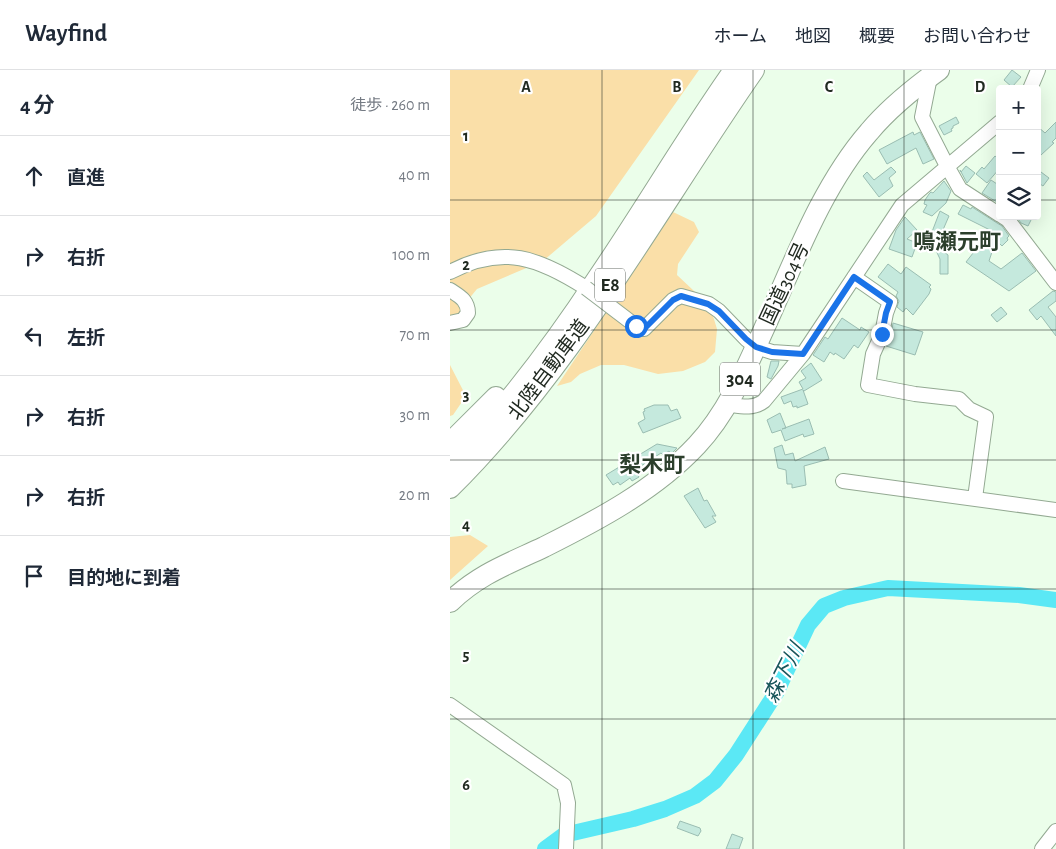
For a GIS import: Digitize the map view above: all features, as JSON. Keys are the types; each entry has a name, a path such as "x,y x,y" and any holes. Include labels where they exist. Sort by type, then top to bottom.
{"highway":[{"name":"北陸自動車道","path":"450,467 484,430 550,347 598,279 734,70"},
{"name":"北陸自動車道","path":"450,488 496,440 563,355 754,70"},
{"name":"国道304号","path":"450,602 461,591 482,576 584,526 630,500 658,480 698,444 726,404 756,347 832,184 868,133 898,103 934,72"},
{"path":"450,443 512,380 560,323 641,211"}],"street":[{"path":"1032,85 1038,70"},
{"path":"934,72 922,116 946,166 960,189 996,213"},
{"path":"726,404 750,408 758,406 764,401 803,354 902,204 996,125"},
{"path":"1008,220 1056,284"},
{"path":"450,272 461,266 487,259 520,257 540,262 560,271 636,326 644,329 673,300 681,296 708,304 719,311 756,347 772,352 803,354"},
{"path":"854,277 890,302 882,334 873,354 868,385 915,394 959,399 969,409 986,417 975,498"},
{"path":"450,290 462,298 468,308 468,312 463,320 450,323"},
{"path":"843,481 1056,510"},
{"path":"450,705 564,785 568,803 566,849"},
{"path":"1042,849 1056,831"}],"shaded area":[{"path":"450,70 699,70 596,216 543,261 477,289 463,306 450,329"},
{"path":"673,212 694,222 699,232 678,264 677,275 710,306 717,329 715,352 705,362 683,371 658,374 624,365 601,365 580,374 571,382 557,386"},
{"path":"450,365 466,396 453,415 450,416"},
{"path":"470,535 488,546 450,580 450,537"}],"building":[{"path":"1012,70 1021,77 1014,85 1010,85 1004,80"},
{"path":"956,117 959,123 953,126 952,131 944,135 939,126"},
{"path":"1056,122 1056,138 1052,142 1054,143 1041,155 1041,130 1045,133"},
{"path":"913,132 914,135 920,132 934,159 923,164 916,148 887,164 879,150"},
{"path":"996,157 996,173 987,183 976,174 982,167 984,169"},
{"path":"966,166 975,173 967,183 961,172"},
{"path":"891,167 896,172 889,178 893,186 879,197 863,176 867,172 874,180"},
{"path":"1041,172 1049,178 1043,186 1041,185"},
{"path":"991,180 996,183 996,202 982,193"},
{"path":"944,181 951,191 946,203 932,216 923,212 927,205 924,204 925,200 929,194 933,193"},
{"path":"963,205 971,209 972,207 1002,226 1009,236 1002,246 996,240 989,261 1001,269 1022,253 1036,271 1009,291 966,262 981,243 987,245 998,234 958,214"},
{"path":"940,211 949,216 936,246 948,255 948,274 940,274 940,259 931,240 927,251 918,248 930,237"},
{"path":"905,217 917,230 907,239 917,243 912,257 889,249 896,230"},
{"path":"1019,220 1031,220 1028,226"},
{"path":"888,264 901,274 906,267 931,285 929,287 931,289 929,294 913,315 906,308 903,312 897,307 899,301 896,296 898,292 878,277"},
{"path":"1053,291 1056,292 1056,301 1048,307 1056,317 1056,336 1041,316 1037,320 1029,310"},
{"path":"1001,307 1007,314 997,322 991,315"},
{"path":"842,318 860,330 861,327 869,332 858,348 854,345 844,359 830,352 824,362 813,355 825,337 828,339"},
{"path":"893,323 923,332 915,355 886,346 891,336"},
{"path":"771,361 779,361 771,379 767,377"},
{"path":"811,363 822,380 803,390 808,404 797,408 797,406 793,407 791,401 784,404 781,397 803,389 799,382 806,378 801,371"},
{"path":"654,405 668,405 671,411 677,409 681,418 643,433 638,423 645,419 644,409"},
{"path":"780,413 786,428 809,419 814,434 804,437 803,434 785,441 781,430 772,433 767,420"},
{"path":"657,444 677,448 671,454 669,451 663,455 661,453 635,470 639,477 632,481 630,478 620,485 618,482 613,485 606,475"},
{"path":"782,445 785,455 793,453 795,461 825,447 829,459 804,466 806,485 792,488 792,484 787,484 786,470 778,468 774,448"},
{"path":"698,488 704,501 707,500 716,516 712,516 716,522 705,528 684,496"},
{"path":"680,821 700,828 701,831 698,836 677,828"},
{"path":"732,834 743,838 739,849 726,849"}],"waterway":[{"name":"森下川","path":"545,849 564,835 633,819 665,809 695,796 715,781 736,755 776,693 808,625 824,606 844,598 888,588 1019,595 1056,600"}],"district":[{"name":"鳴瀬元町","path":"957,242"},
{"name":"梨木町","path":"652,465"}],"route":[{"path":"636,326 644,329 673,300 681,296 708,304 719,311 756,347 772,352 803,354 854,277 890,302 882,334"}]}
